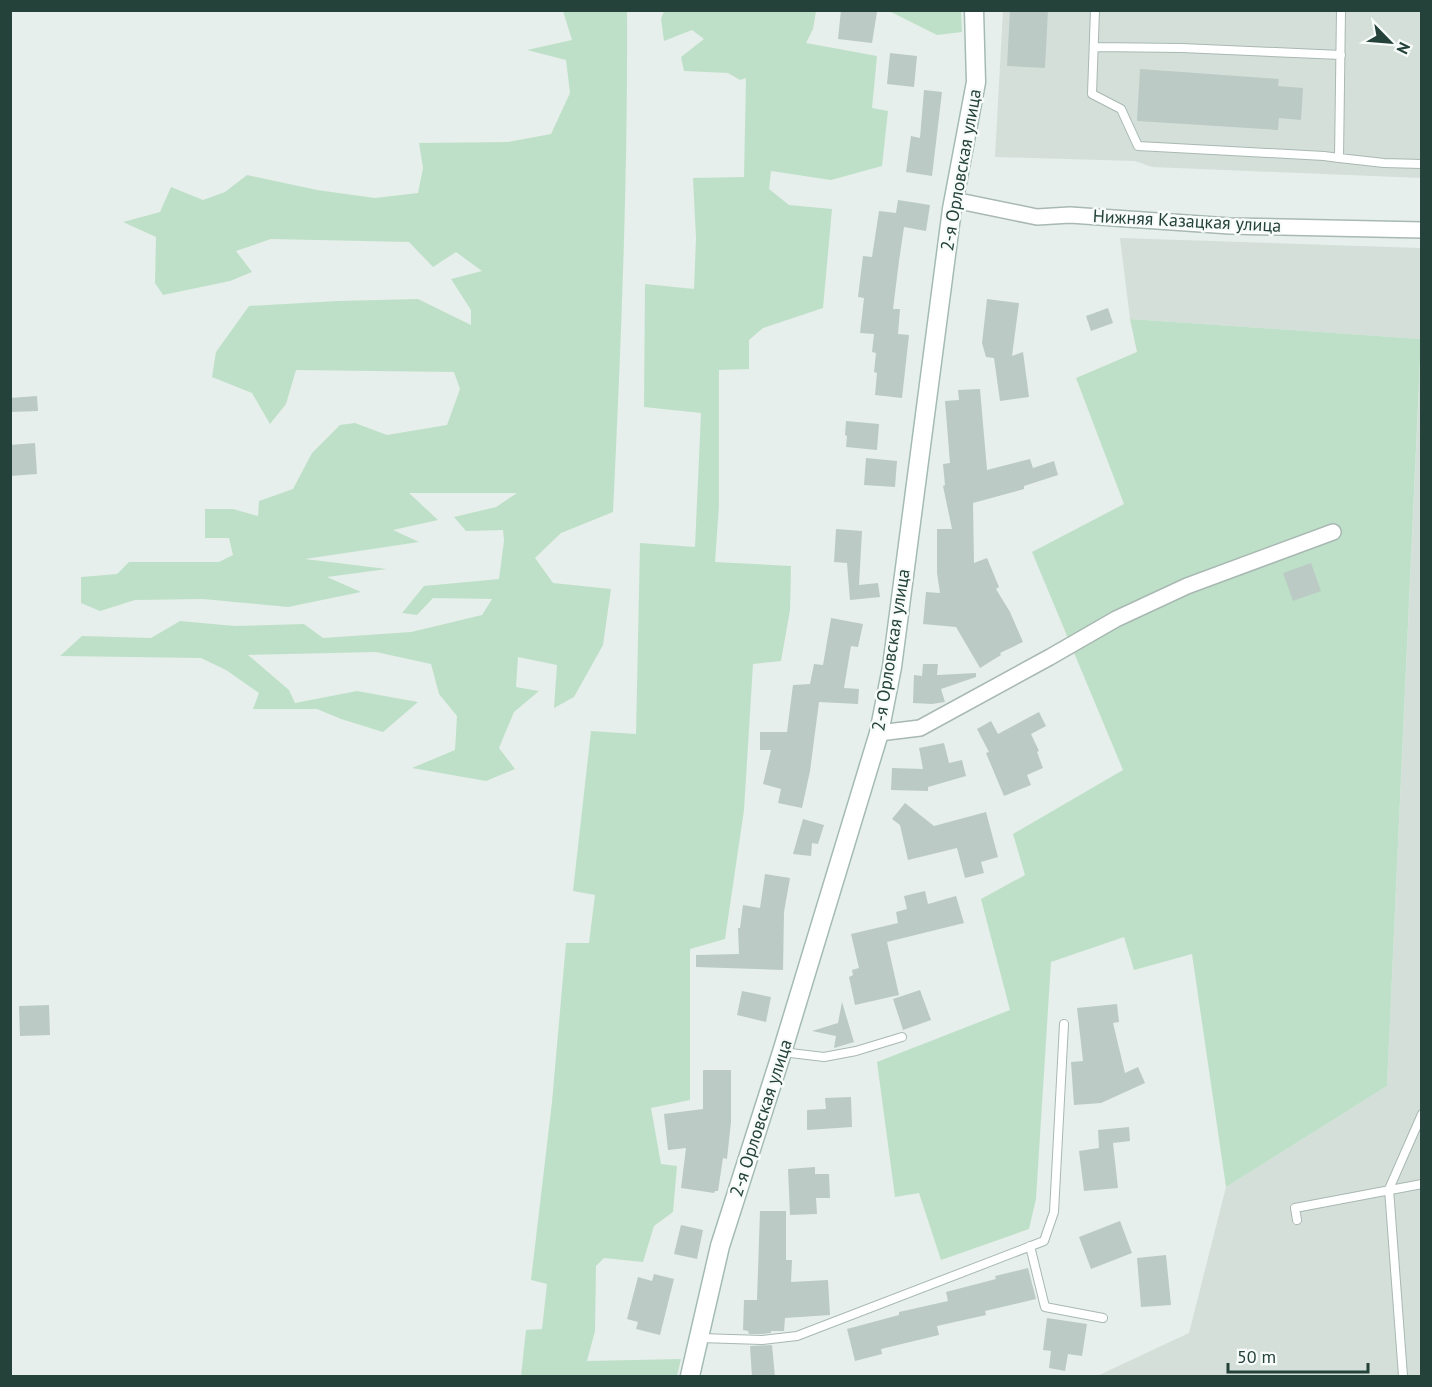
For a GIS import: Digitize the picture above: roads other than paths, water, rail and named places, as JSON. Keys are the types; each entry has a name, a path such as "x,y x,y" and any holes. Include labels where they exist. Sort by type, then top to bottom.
{"street":[{"name":"2-я Орловская улица","path":"690,1377 720,1246 879,733 892,667 954,200 976,82 974,10"},
{"name":"Нижняя Казацкая улица","path":"954,200 1037,217 1070,215 1230,225 1422,230"},
{"path":"879,733 920,728 1116,619 1187,586 1333,532"}],"lane":[{"path":"1095,10 1092,94 1121,109 1138,146 1324,156 1384,164 1422,164"},
{"path":"1339,158 1341,10"},
{"path":"1094,47 1182,48 1341,55"},
{"path":"698,1338 762,1340 797,1336 1044,1240 1054,1212 1064,1024"},
{"path":"782,1052 824,1058 902,1037"},
{"path":"1403,1377 1389,1189 1422,1114"},
{"path":"1297,1220 1295,1208 1422,1184"},
{"path":"1030,1246 1045,1307 1103,1318"}]}
